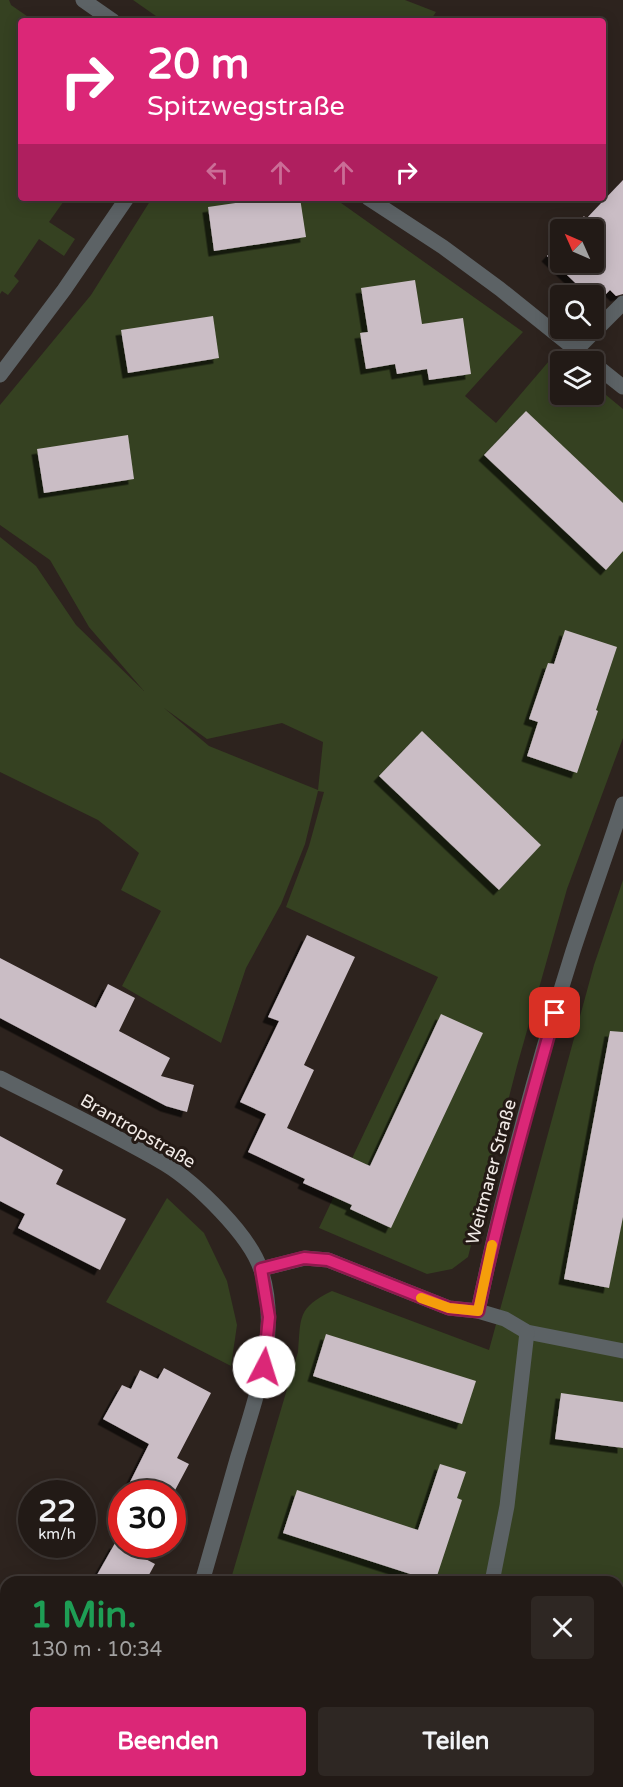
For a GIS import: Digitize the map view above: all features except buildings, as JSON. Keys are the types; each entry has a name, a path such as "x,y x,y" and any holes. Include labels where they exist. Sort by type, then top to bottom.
{"street":[{"path":"83,0 109,18"},
{"path":"0,375 64,290 125,201"},
{"path":"374,201 443,247 576,350 623,303"},
{"path":"604,372 623,387"},
{"name":"Weitmarer Straße","path":"478,1311 493,1242 532,1094 573,951 623,804"},
{"name":"Brantropstraße","path":"0,1078 166,1165 199,1189 245,1241 261,1269 269,1317 264,1367 204,1576"},
{"path":"261,1269 304,1258 328,1260 449,1308 478,1311 505,1319 527,1332 623,1351"},
{"path":"493,1576 507,1506 527,1332"}],"green space":[{"path":"0,0 9,0 11,5 30,18 18,18 18,201 64,201 49,222 75,239 64,256 39,239 14,276 19,281 8,295 2,291 0,294"},
{"path":"133,0 405,0 436,12 432,18 159,18"},
{"path":"150,201 338,201 523,332 465,396 496,423 550,360 550,405 604,405 604,393 623,409 623,738 567,889 517,1066 468,1257 452,1269 427,1274 319,1228 438,977 286,907 309,846 324,792 318,791 305,844 281,904 246,968 221,1043 122,986 161,911 121,890 139,853 98,820 0,772 0,537 36,566 76,625 144,691 89,627 50,560 0,525 0,405 91,295","holes":["164,708 207,739 282,723 323,742 318,790 209,746"]},
{"path":"623,880 623,1576 232,1576 298,1352 303,1315 312,1303 332,1291 489,1350 594,965"},
{"path":"167,1198 204,1233 227,1281 237,1325 231,1366 106,1302"}],"slow traffic":[{"path":"421,1298 449,1308 478,1311 492,1245"}],"route":[{"path":"264,1367 269,1317 261,1269 304,1258 328,1260 383,1284 449,1308 478,1311 525,1116 555,1013"}]}
